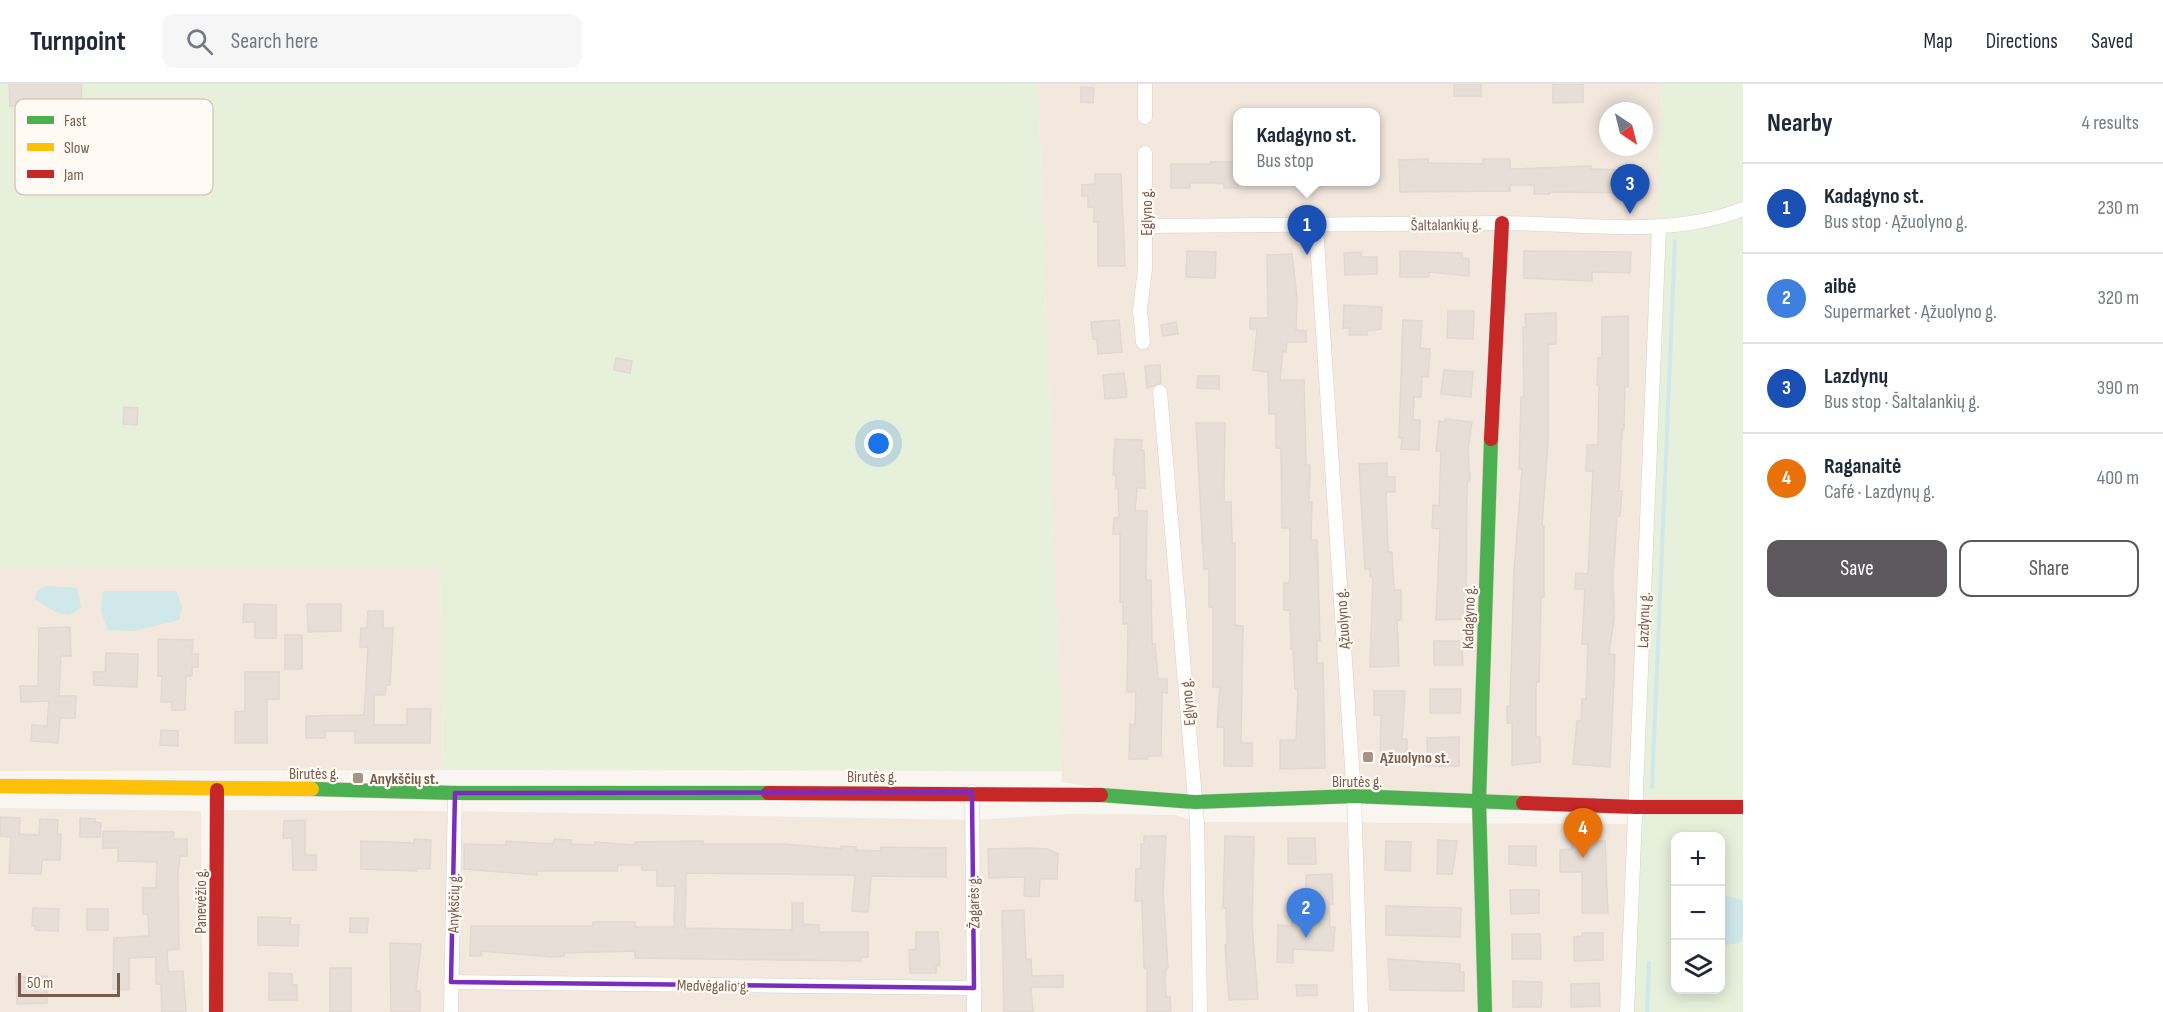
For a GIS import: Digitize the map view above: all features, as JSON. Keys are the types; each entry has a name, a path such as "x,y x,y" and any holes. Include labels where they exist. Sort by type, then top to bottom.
{"street":[{"path":"1144,117 1145,84"},
{"name":"Eglyno g.","path":"1143,342 1140,310 1146,225 1145,153"},
{"name":"Šaltalankių g.","path":"1146,225 1316,226 1502,223 1659,227 1728,215 1743,209"},
{"name":"Kadagyno g.","path":"1485,1012 1479,801 1487,514 1502,223"},
{"name":"Ąžuolyno g.","path":"1316,226 1354,796 1362,1012"},
{"name":"Lazdynų g.","path":"1627,1012 1659,227"},
{"name":"Eglyno g.","path":"1160,392 1195,802 1200,1012"},
{"name":"Birutės g.","path":"0,786 217,790 348,789 455,793 1077,793 1195,802 1354,796 1636,807 1743,807"},
{"name":"Panevėžio g.","path":"216,1012 217,790"},
{"name":"Žagarės g.","path":"972,792 974,1012"},
{"name":"Anykščių g.","path":"451,1012 455,793"},
{"name":"Medvėgalio g.","path":"451,982 974,988"}],"highlighted area":[{"path":"972,792 974,988 451,982 455,793"}],"shaded area":[{"path":"1038,84 1662,84 1636,807 1195,802 1062,782"},
{"path":"0,568 440,568 443,770 0,771"},
{"path":"0,808 201,811 203,1012 0,1012"},
{"path":"217,810 455,811 973,820 1070,814 1175,815 1197,822 1635,824 1627,1012 216,1012"}],"green space":[{"path":"0,84 1038,84 1062,771 443,770 440,568 0,568"},
{"path":"1662,84 1743,84 1743,1012 1627,1012 1664,237 1657,219"}],"water":[{"path":"47,586 77,588 81,607 70,614 58,613 35,599 37,591"},
{"path":"103,591 176,591 182,606 179,620 134,631 108,630 101,612"},
{"path":"1725,896 1743,900 1743,937 1739,943 1726,945 1725,947"}],"building":[{"path":"9,84 81,84 82,99 15,99 15,106 10,106"},
{"path":"1454,84 1481,84 1481,96 1454,96"},
{"path":"1553,84 1583,84 1583,102 1553,103"},
{"path":"1081,87 1094,88 1093,103 1081,102"},
{"path":"1428,159 1428,163 1483,164 1483,159 1510,159 1510,169 1591,166 1591,169 1629,170 1628,193 1550,192 1550,194 1534,194 1534,185 1510,185 1510,191 1400,192 1399,160"},
{"path":"1210,162 1233,162 1233,186 1238,188 1224,188 1224,184 1215,183 1190,183 1190,188 1171,188 1171,164 1210,164"},
{"path":"1095,174 1121,174 1125,266 1098,266 1098,222 1094,222 1094,207 1088,207 1088,196 1082,196 1082,185 1095,184"},
{"path":"1187,251 1216,252 1215,278 1186,277"},
{"path":"1400,251 1462,253 1462,258 1469,259 1469,276 1429,272 1429,277 1400,277"},
{"path":"1524,251 1631,252 1630,273 1592,272 1592,281 1524,278"},
{"path":"1361,252 1361,257 1377,257 1377,274 1345,275 1344,253"},
{"path":"1292,254 1297,298 1296,330 1306,331 1306,342 1287,342 1286,352 1283,351 1280,380 1304,380 1306,465 1310,465 1309,502 1312,502 1311,540 1317,540 1320,641 1317,641 1317,663 1323,663 1325,768 1280,769 1280,740 1296,740 1298,689 1295,689 1290,610 1284,610 1284,583 1288,583 1290,579 1290,528 1282,528 1281,448 1276,448 1276,414 1269,414 1268,372 1253,370 1257,329 1250,329 1250,318 1268,318 1267,255"},
{"path":"1344,305 1382,307 1381,329 1367,331 1367,335 1349,335 1350,328 1343,328"},
{"path":"1448,311 1474,311 1473,339 1447,338"},
{"path":"1556,313 1556,344 1548,344 1548,442 1542,526 1544,526 1544,597 1541,597 1539,682 1536,682 1536,737 1540,737 1540,762 1512,765 1512,723 1507,723 1507,706 1510,706 1514,572 1522,469 1519,469 1521,397 1524,397 1523,327 1526,327 1525,314"},
{"path":"1628,316 1628,387 1625,387 1619,491 1622,491 1620,516 1617,516 1613,576 1614,618 1609,654 1615,655 1610,767 1573,764 1577,721 1581,721 1582,699 1586,699 1588,644 1582,644 1585,589 1575,589 1576,573 1588,574 1593,471 1586,471 1587,445 1598,445 1599,385 1597,385 1598,358 1602,358 1602,317"},
{"path":"1119,320 1122,352 1098,354 1097,339 1093,339 1091,322"},
{"path":"1403,320 1422,321 1420,348 1430,349 1428,377 1422,376 1421,397 1414,397 1413,420 1420,420 1419,450 1401,449 1402,438 1399,438"},
{"path":"1176,322 1178,334 1163,336 1161,325"},
{"path":"616,358 632,361 630,373 614,370"},
{"path":"1160,365 1161,383 1147,388 1145,366"},
{"path":"1444,370 1473,372 1471,397 1441,394"},
{"path":"1124,373 1127,397 1105,399 1103,375"},
{"path":"1198,376 1219,376 1219,389 1197,388"},
{"path":"124,407 138,408 137,425 123,424"},
{"path":"1445,419 1472,422 1468,449 1470,481 1467,483 1466,619 1436,620 1440,529 1432,528 1433,505 1439,506 1441,451 1436,451 1439,421 1444,422"},
{"path":"1196,423 1225,423 1224,502 1231,502 1232,543 1235,543 1235,625 1243,626 1241,743 1252,743 1252,766 1224,766 1224,727 1217,727 1220,687 1213,687 1213,607 1209,607 1209,569 1204,569"},
{"path":"1115,439 1142,440 1145,488 1137,488 1135,511 1147,511 1146,580 1151,580 1152,644 1155,644 1158,679 1167,679 1167,693 1162,692 1161,756 1148,756 1147,759 1129,759 1130,724 1135,725 1136,692 1127,692 1128,624 1123,624 1123,602 1120,602 1120,534 1113,534 1114,518 1119,517 1118,488 1116,488 1116,475 1113,475"},
{"path":"1387,463 1387,477 1395,477 1395,492 1386,492 1388,552 1392,552 1394,590 1401,590 1401,620 1397,620 1399,666 1370,667 1373,577 1370,577 1370,569 1365,569 1359,464"},
{"path":"244,604 276,605 276,638 255,638 255,622 243,622"},
{"path":"307,604 341,604 341,631 308,632"},
{"path":"368,611 383,611 383,628 393,628 390,685 386,685 385,695 374,695 374,725 407,725 407,709 431,709 430,743 355,743 355,731 325,731 325,738 306,738 306,716 364,715 368,647 360,647 361,628 367,628"},
{"path":"70,627 71,656 61,656 59,696 76,696 75,718 60,718 58,743 31,741 32,725 47,726 49,701 21,702 20,686 38,686 39,628"},
{"path":"285,635 302,635 302,669 285,669"},
{"path":"158,639 193,640 192,654 198,654 198,667 192,667 192,676 186,676 185,710 172,710 172,702 161,702 162,676 158,676"},
{"path":"1434,641 1462,641 1463,665 1434,665"},
{"path":"106,653 138,654 137,687 94,685 93,672 105,672"},
{"path":"245,672 279,672 279,699 267,699 267,743 235,743 235,712 245,711"},
{"path":"1430,689 1461,689 1460,713 1430,713"},
{"path":"1374,691 1405,691 1402,739 1407,739 1407,751 1404,751 1404,763 1380,763 1381,715 1374,715"},
{"path":"161,730 178,731 178,746 160,745"},
{"path":"1459,737 1459,766 1428,766 1427,738"},
{"path":"0,817 20,818 19,834 39,835 40,819 58,820 57,834 61,834 60,860 42,860 41,874 9,873 11,837 0,836"},
{"path":"80,818 95,819 95,822 101,823 100,837 80,837"},
{"path":"305,820 305,855 316,855 316,870 293,870 292,838 283,838 284,821"},
{"path":"103,831 174,832 173,839 187,839 187,856 180,856 178,873 179,949 167,950 168,972 183,971 186,1012 162,1012 161,984 156,984 156,957 129,958 129,990 113,989 114,938 149,936 148,914 143,914 143,888 156,888 157,862 118,861 118,848 103,848"},
{"path":"1144,836 1166,836 1163,894 1168,968 1166,968 1165,976 1166,997 1170,997 1171,1012 1147,1012 1147,968 1144,968 1142,901 1135,901 1136,869 1141,869 1141,844 1144,844"},
{"path":"1225,836 1254,837 1252,924 1258,999 1229,1000 1225,945 1227,944 1226,908 1223,908"},
{"path":"1288,838 1315,838 1316,864 1288,864"},
{"path":"414,839 431,840 430,869 417,868 417,871 361,869 361,841 414,843"},
{"path":"554,839 571,840 571,844 595,845 595,842 635,845 635,842 703,841 703,844 784,844 841,849 841,846 856,847 856,850 881,851 881,847 946,848 946,877 871,876 868,912 852,911 855,875 686,873 685,928 792,930 792,903 803,903 803,924 819,925 819,932 868,932 868,957 861,957 861,961 635,958 635,951 564,953 564,956 554,957 481,951 481,956 470,956 471,926 593,926 593,922 635,922 635,927 674,927 675,886 657,886 657,870 642,870 642,865 618,865 617,871 537,871 537,875 464,869 464,844 506,845 506,841 553,844"},
{"path":"1438,840 1457,841 1452,874 1437,874"},
{"path":"1386,841 1411,842 1410,871 1385,870"},
{"path":"1605,841 1608,913 1582,913 1582,872 1560,872 1560,850 1572,849 1572,842"},
{"path":"1509,846 1536,846 1536,866 1509,864"},
{"path":"988,849 1047,849 1058,854 1057,879 1040,879 1039,897 1024,896 1025,877 989,878"},
{"path":"1332,874 1333,904 1329,904 1330,927 1335,927 1333,951 1293,949 1293,963 1277,962 1278,925 1292,926 1291,897 1306,897 1306,875"},
{"path":"1510,890 1539,890 1539,913 1511,914"},
{"path":"1386,906 1461,908 1460,937 1386,935"},
{"path":"33,908 59,909 58,931 35,930 35,926 32,926"},
{"path":"87,909 108,909 108,930 87,930"},
{"path":"1024,910 1026,960 1031,959 1032,976 1063,975 1063,987 1031,987 1033,1012 1004,1012 1002,911"},
{"path":"258,917 291,918 290,925 299,925 298,946 258,945"},
{"path":"350,918 368,918 367,933 350,932"},
{"path":"916,932 938,932 940,965 936,966 936,973 910,973 909,950 916,949"},
{"path":"1582,933 1603,933 1603,960 1574,961 1574,937 1582,936"},
{"path":"1512,934 1540,934 1541,959 1512,959"},
{"path":"390,943 421,944 416,991 420,991 420,1011 391,1011"},
{"path":"1388,959 1460,964 1460,972 1464,972 1464,991 1390,990"},
{"path":"330,968 351,968 351,1012 330,1012"},
{"path":"269,973 292,974 292,985 297,985 297,1000 269,1000"},
{"path":"47,976 47,1003 17,1004 16,977"},
{"path":"1513,981 1542,982 1541,1007 1513,1007"},
{"path":"1599,983 1600,1006 1571,1007 1571,984"},
{"path":"1296,985 1317,985 1317,995 1297,996"}],"waterway":[{"path":"1652,787 1675,241"},
{"path":"1647,1012 1649,963"}],"traffic: fast":[{"path":"1485,1012 1479,801 1491,439"},
{"path":"312,789 455,793 768,793"},
{"path":"1101,795 1195,802 1354,796 1523,803"}],"traffic: slow":[{"path":"0,786 312,789"}],"traffic: jam":[{"path":"1491,439 1502,223"},
{"path":"216,1012 217,790"},
{"path":"768,793 1101,795"},
{"path":"1523,803 1636,807 1743,807"}],"place":[{"name":"Lazdynų","path":"1630,214"},
{"name":"Kadagyno st.","path":"1307,255"},
{"name":"Ąžuolyno st.","path":"1368,757"},
{"name":"Anykščių st.","path":"358,778"},
{"name":"Raganaitė","path":"1583,858"},
{"name":"aibė","path":"1306,938"}]}
